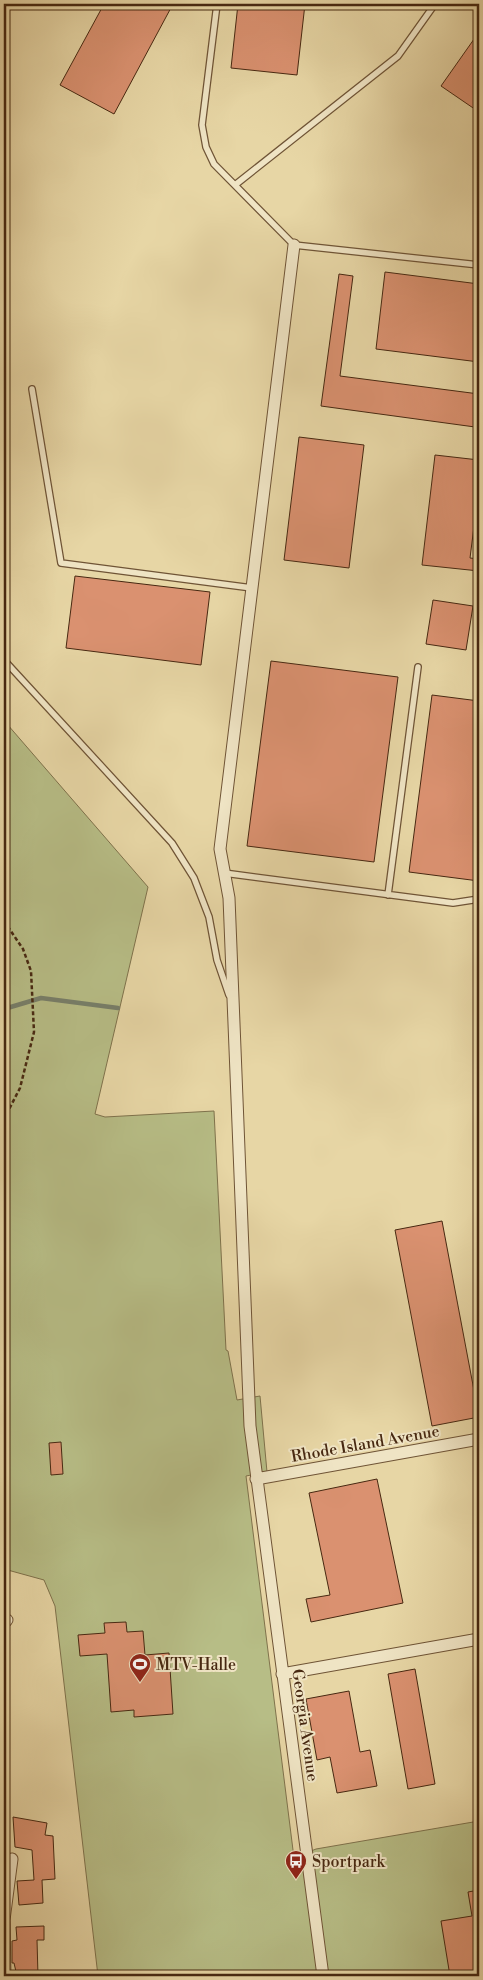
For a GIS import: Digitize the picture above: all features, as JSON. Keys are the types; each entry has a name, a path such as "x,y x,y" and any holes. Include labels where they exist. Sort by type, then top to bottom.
{"street":[{"name":"Georgia Avenue","path":"294,245 220,849 229,898 250,1426 324,1976"},
{"name":"Rhode Island Avenue","path":"256,1479 479,1439"},
{"path":"282,1674 479,1638"},
{"path":"5,1976 4,1920 12,1860"}],"lane":[{"path":"217,4 202,125 206,147 214,164 294,245 479,265"},
{"path":"235,185 398,56 435,4"},
{"path":"32,389 61,563 252,588"},
{"path":"4,660 172,843 194,878 209,917 217,960 234,1008"},
{"path":"388,895 418,666"},
{"path":"224,873 453,903 479,900"}],"path":[{"path":"4,921 22,949 31,971 34,1032 20,1088 4,1119"}],"green space":[{"path":"7,724 148,887 95,1114 105,1117 214,1111 226,1350 228,1351 237,1400 260,1396 267,1472 246,1476 294,1858 316,1849 479,1821 479,1976 98,1976 55,1606 44,1580 4,1569 4,730"}],"building":[{"path":"104,4 173,4 114,114 60,85"},
{"path":"238,4 305,4 297,75 231,68"},
{"path":"479,32 479,112 441,86"},
{"path":"385,272 479,284 479,362 376,349"},
{"path":"339,274 353,276 340,376 479,394 475,427 321,406"},
{"path":"299,437 364,445 349,568 284,560"},
{"path":"435,455 479,460 479,487 470,558 479,559 479,571 422,565"},
{"path":"75,576 210,592 201,665 66,648"},
{"path":"433,600 473,606 466,650 426,644"},
{"path":"271,661 398,677 374,862 247,846"},
{"path":"432,695 479,701 479,881 409,872"},
{"path":"442,1221 479,1417 432,1426 395,1230"},
{"path":"61,1442 63,1474 51,1475 49,1443"},
{"path":"377,1479 403,1603 311,1622 306,1599 330,1595 309,1493"},
{"name":"MTV-Halle","path":"126,1622 127,1632 143,1631 145,1655 169,1653 173,1714 134,1717 134,1710 111,1712 107,1654 80,1656 78,1635 105,1633 104,1623"},
{"path":"415,1669 435,1784 408,1789 388,1674"},
{"path":"349,1691 360,1752 370,1750 377,1786 337,1793 330,1757 317,1760 306,1699"},
{"path":"13,1817 47,1823 45,1835 53,1836 55,1879 42,1880 43,1903 19,1905 17,1881 34,1880 32,1850 15,1847"},
{"path":"479,1890 479,1976 450,1976 441,1921 472,1916 468,1892"},
{"path":"44,1926 44,1940 37,1940 38,1976 17,1976 14,1963 12,1963 12,1941 17,1940 16,1927"}],"waterway":[{"path":"4,1009 41,998 118,1008"}],"place":[{"name":"MTV-Halle","path":"140,1683"},
{"name":"Sportpark","path":"296,1880"}]}
